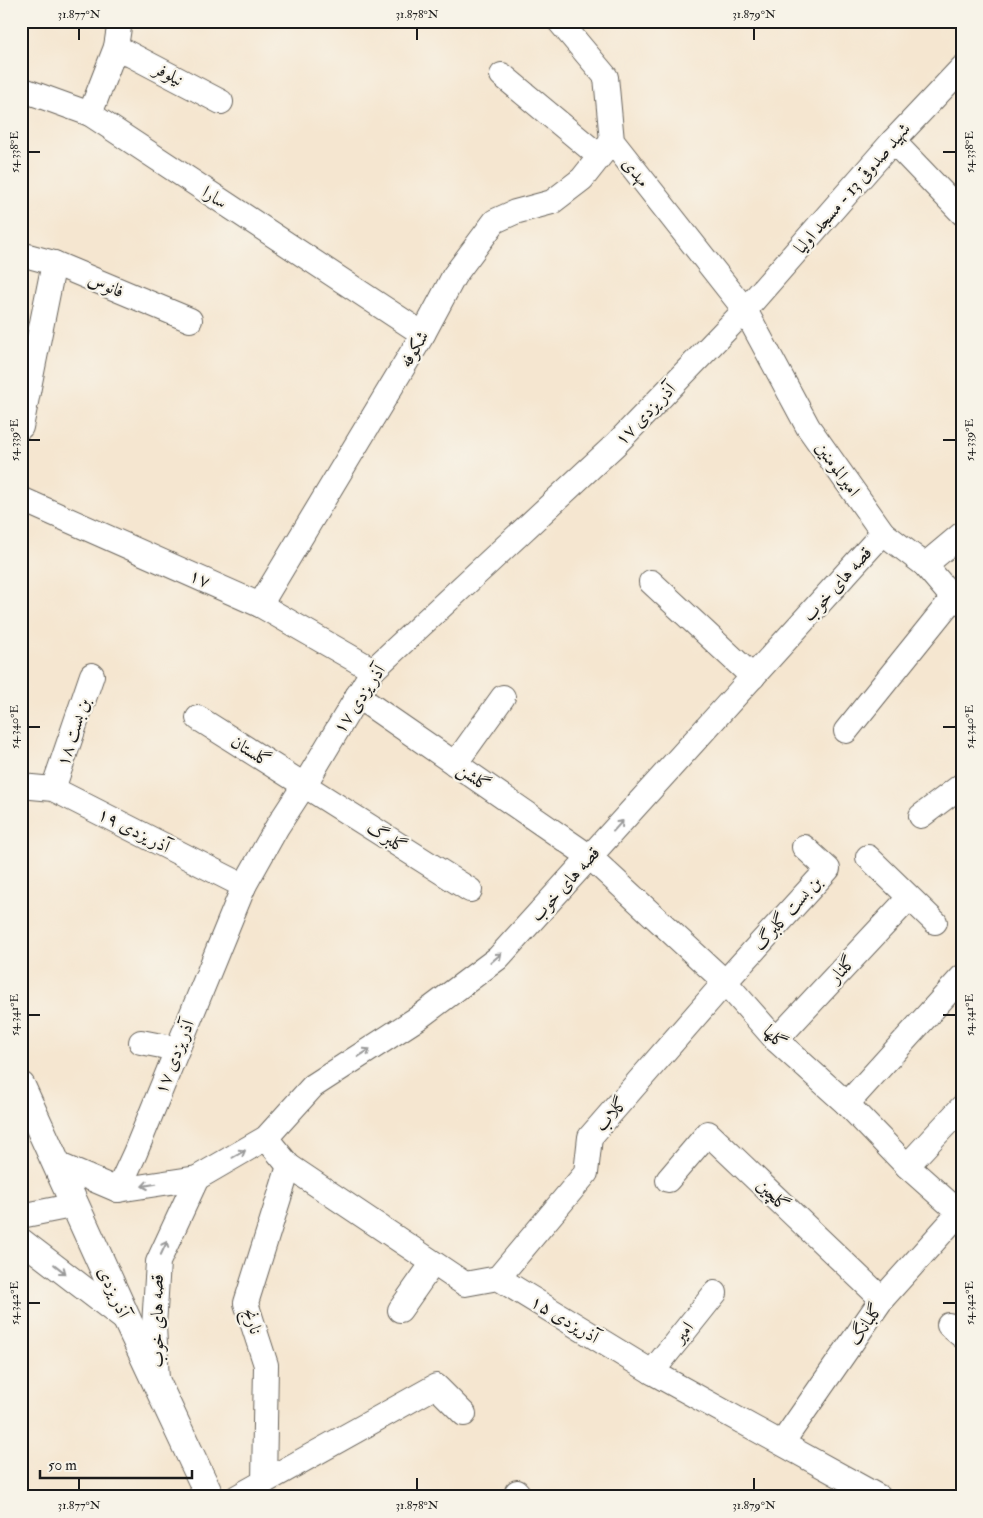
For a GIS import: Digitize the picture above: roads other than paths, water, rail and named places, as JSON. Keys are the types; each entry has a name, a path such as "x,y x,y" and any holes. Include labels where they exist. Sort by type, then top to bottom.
{"street":[{"path":"90,114 116,47 120,21"},
{"name":"مهدی","path":"559,21 606,78 606,149 745,310"},
{"name":"نیلوفر","path":"116,47 221,102"},
{"name":"شهید صدوقی 13 - مسجد اولیا","path":"745,310 893,140 962,68"},
{"path":"502,75 606,149"},
{"name":"سارا","path":"21,89 90,114 423,334"},
{"path":"893,140 962,212"},
{"name":"شکوفه","path":"260,605 423,334 454,276 495,221 515,212 552,202 582,179 606,149"},
{"name":"فانوس","path":"21,254 54,263 190,320"},
{"path":"21,427 54,263"},
{"name":"امیرالمومنین","path":"745,310 808,427 883,533 925,565 957,601"},
{"name":"آذر یزدی ۱۷","path":"118,1190 244,886 277,826 305,784 374,670 616,444 745,310"},
{"name":"۱۷","path":"21,499 260,605 374,670"},
{"name":"قصه های خوب","path":"118,1190 197,1178 266,1138 313,1086 418,1018 498,958 883,533"},
{"path":"925,565 962,534"},
{"path":"651,582 753,677"},
{"path":"846,731 957,601"},
{"name":"بن بست ۱۸","path":"53,788 92,675"},
{"name":"گلشن","path":"357,696 590,857"},
{"path":"456,764 503,697"},
{"name":"گلستان","path":"198,718 305,784"},
{"name":"گلبرگ","path":"305,784 470,890"},
{"path":"921,816 962,785"},
{"name":"آذر یزدی ۱۹","path":"21,786 53,788 244,886"},
{"name":"بن بست گلبرگ","path":"725,982 828,868 804,847"},
{"name":"گلها","path":"590,857 725,982 776,1040 847,1104 907,1166 961,1213"},
{"path":"868,857 908,898 935,922"},
{"name":"گلنار","path":"776,1040 908,898"},
{"path":"847,1104 962,978"},
{"name":"گلاب","path":"498,1278 586,1173 590,1137 725,982"},
{"path":"141,1042 178,1049"},
{"name":"آذر یزدی","path":"21,1086 210,1497"},
{"path":"907,1166 962,1107"},
{"name":"گلچین","path":"668,1180 708,1133 882,1299"},
{"path":"266,1138 289,1166 465,1284 498,1278"},
{"path":"57,1164 118,1190"},
{"name":"نارنج","path":"264,1482 266,1365 246,1303 289,1166"},
{"name":"قصه های خوب","path":"158,1383 154,1326 158,1262 197,1178"},
{"path":"21,1216 76,1205"},
{"name":"گلبانگ","path":"782,1443 882,1299 961,1213"},
{"path":"21,1240 128,1322"},
{"path":"400,1310 433,1263"},
{"name":"۱۵ آذریزدی","path":"498,1278 652,1372 879,1497"},
{"name":"امیر","path":"652,1372 714,1293"},
{"path":"237,1497 436,1386 464,1414"}]}
